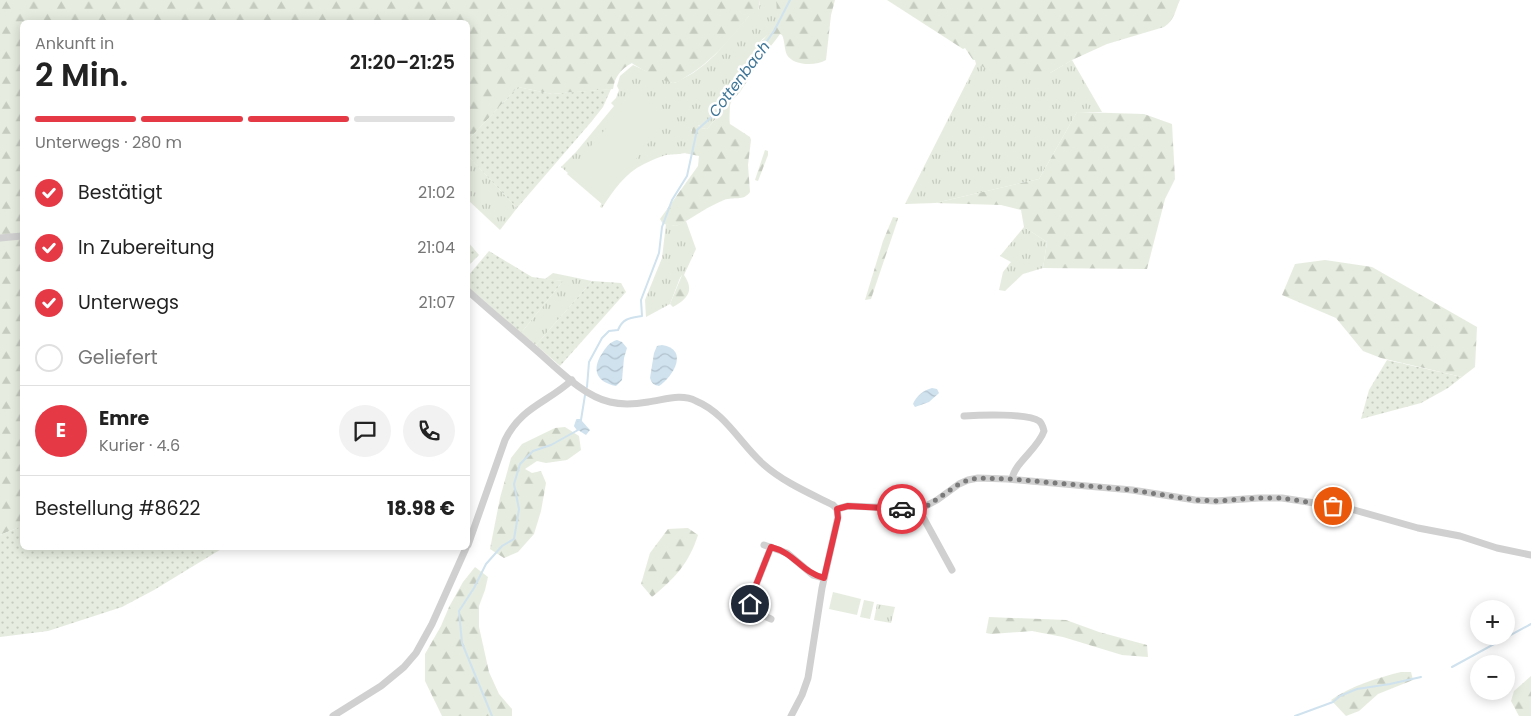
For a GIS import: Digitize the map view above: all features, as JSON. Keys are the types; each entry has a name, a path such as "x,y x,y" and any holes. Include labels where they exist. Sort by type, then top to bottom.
{"street":[{"path":"0,238 20,236"},
{"path":"470,293 572,380 596,396 611,402 646,403 681,397 696,400 727,424 763,464 795,486 834,505 837,509 838,518 824,578 808,678 791,716"},
{"path":"470,538 511,427 521,416 572,380"},
{"path":"964,416 1006,415 1035,419 1041,423 1044,431 1041,438 1016,470 1012,479"},
{"path":"837,509 848,506 920,509 937,500 955,486 968,480 978,478 1012,479 1132,490 1195,500 1282,498 1347,508 1531,556"},
{"path":"920,509 923,518 952,570"},
{"path":"771,619 753,611 750,600 767,546 788,553 813,575 824,578"},
{"path":"333,716 382,686 404,667 416,652 432,624 465,550"}],"green space":[{"path":"0,0 760,0 758,13 755,16 749,16 711,58 694,72 677,82 673,83 665,80 632,63 619,73 613,89 552,94 518,87 470,138 470,20 20,20 20,527 0,535"},
{"path":"760,0 776,0 779,25 756,45 755,54 729,93 719,115 707,129 701,128 699,125 691,130 694,145 690,151 666,155 637,168 620,183 602,208 600,207 602,202 561,167 614,106 611,103 616,98 619,90 617,86 620,76 633,65 675,83 693,73 716,54 749,16 759,9"},
{"path":"776,0 835,0 831,15 826,60 805,64 790,59 785,50 783,37 780,34 730,105 730,124 750,137 751,140 748,165 750,192 741,198 718,202 676,226 663,224 660,219 698,166 699,156 684,153 693,147 693,128 697,124 701,128 707,129 719,115 727,95 733,87 733,83 755,54 756,46 774,26 777,27"},
{"path":"887,0 1180,0 1173,18 1164,27 1107,44 1072,60 1050,73 1031,75 989,72 973,60 965,48 963,49"},
{"path":"975,60 1050,73 1072,60 1102,112 1077,112 1039,179 935,203 905,204 976,64"},
{"path":"518,87 552,94 611,89 603,107 592,121 517,208 470,158 470,138"},
{"path":"633,97 668,117 602,204 567,174"},
{"path":"1077,112 1144,114 1172,124 1175,179 1165,199 1147,269 1043,268 1047,242 1024,227 1021,210 1001,205 935,203 1039,179"},
{"path":"765,150 768,151 768,155 758,181 755,180"},
{"path":"470,158 517,208 500,230 470,202"},
{"path":"893,217 898,218 897,222 871,299 865,300 883,241"},
{"path":"686,221 696,249 684,275 680,278 670,304 646,317 645,300 662,258 666,224 676,226"},
{"path":"1024,227 1047,242 1043,268 1023,274 1005,291 999,290 1003,272 1011,262 1000,256"},
{"path":"470,244 479,255 470,264"},
{"path":"489,251 532,277 563,281 521,333 470,289 470,274"},
{"path":"1325,260 1372,267 1477,327 1475,367 1462,377 1381,358 1363,351 1336,318 1282,295 1295,264"},
{"path":"553,273 592,281 536,345 521,333 563,281 545,279"},
{"path":"682,275 684,275 689,286 688,294 686,298 673,307 670,304"},
{"path":"592,281 621,283 626,292 560,366 536,345"},
{"path":"1387,360 1462,377 1448,388 1421,403 1361,419 1369,390"},
{"path":"565,427 579,436 581,450 567,460 546,463 537,461 525,469 532,473 541,471 546,483 541,511 534,534 518,552 504,558 490,549 500,498 511,458 522,444 555,428"},
{"path":"20,527 20,550 220,550 122,607 48,631 0,637 0,535"},
{"path":"688,528 698,535 686,562 668,583 652,597 641,584 650,553 668,529"},
{"path":"475,567 488,577 479,606 479,627 489,672 499,694 512,709 512,716 442,716 425,681 425,654 463,582"},
{"path":"833,592 861,599 857,615 829,609"},
{"path":"864,600 874,602 870,619 860,617"},
{"path":"877,604 895,607 891,623 874,620"},
{"path":"989,617 1066,620 1099,632 1147,645 1148,657 1122,655 1063,637 1032,631 986,633"},
{"path":"1401,672 1411,672 1413,680 1378,694 1359,711 1346,716 1331,700 1364,683"},
{"path":"1531,676 1531,716 1519,716 1511,701 1515,700 1515,690"}],"water":[{"path":"617,340 622,342 627,348 622,380 616,386 600,378 597,364 604,350"},
{"path":"657,346 670,347 677,357 674,370 665,382 659,386 653,384 650,378 654,353"},
{"path":"932,388 937,389 939,393 929,402 915,407 913,404 918,396"},
{"path":"577,420 581,420 590,430 586,435 575,426"}],"waterway":[{"name":"Cottenbach","path":"587,387 589,362 602,338 609,331 618,330 627,319 642,316 641,300 659,253 662,227 672,200 687,176 697,130 716,113 774,31 790,0"},
{"name":"Cottenbach","path":"492,716 462,643 459,611 474,588 486,564 502,546 514,539 519,509 514,484 520,464 533,451 551,445 578,430 575,426 577,420 581,420 585,395"},
{"path":"1452,667 1531,624"},
{"path":"1295,716 1333,702 1340,696 1357,689 1421,677"}],"way so far":[{"path":"902,509 914,510 924,508 959,484 978,478 1012,479 1132,490 1195,500 1282,498 1333,506"}],"route":[{"path":"750,604 771,547 788,553 813,575 824,578 838,518 837,509 848,506 902,509"}]}
